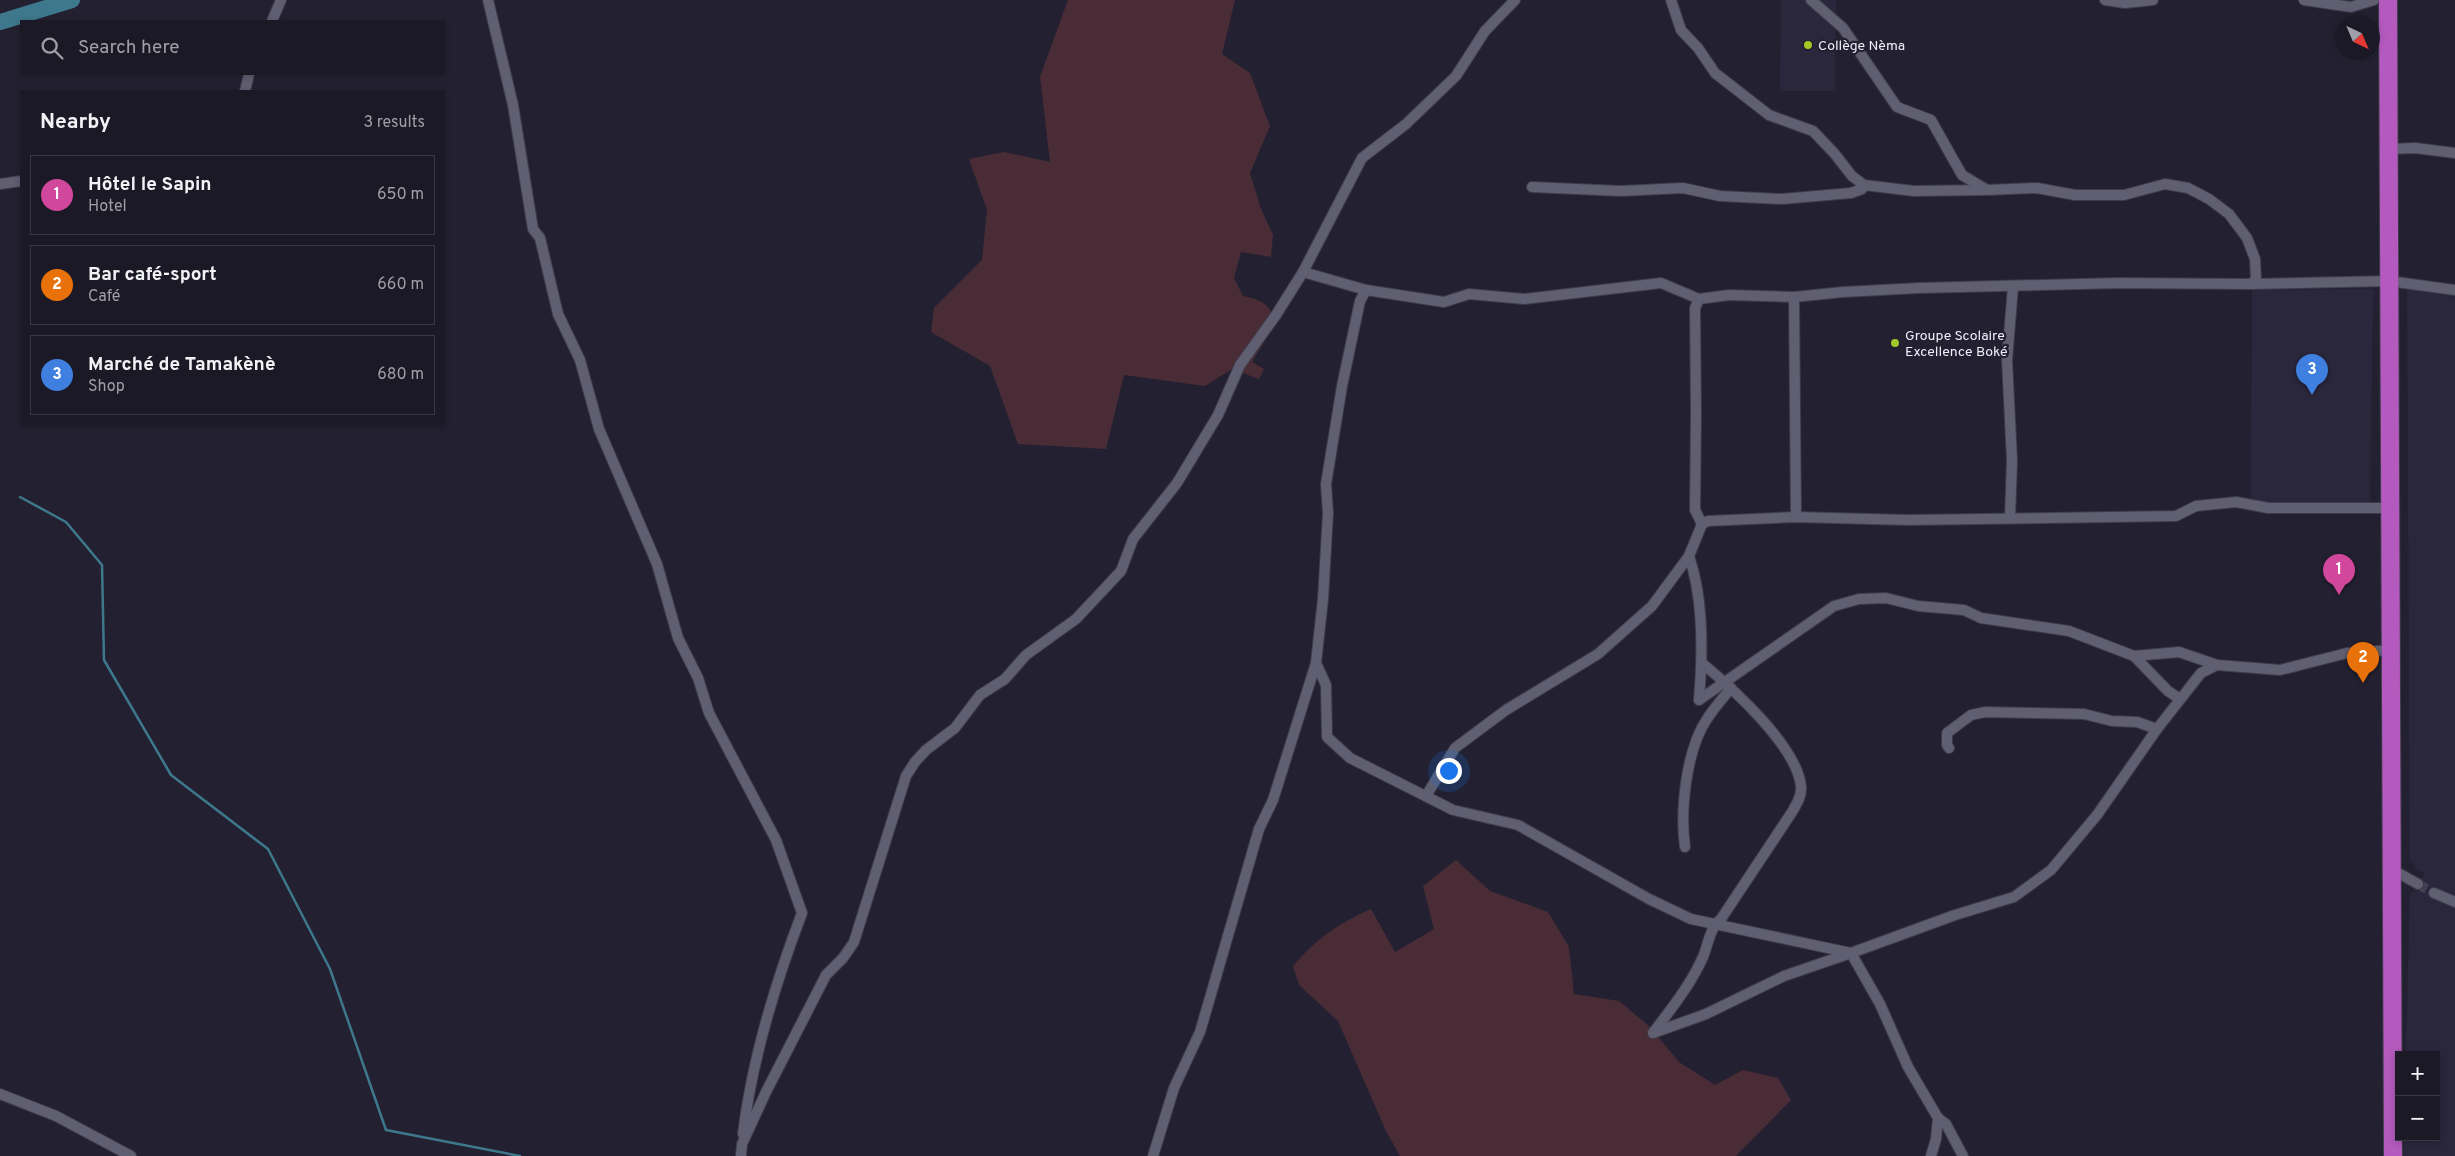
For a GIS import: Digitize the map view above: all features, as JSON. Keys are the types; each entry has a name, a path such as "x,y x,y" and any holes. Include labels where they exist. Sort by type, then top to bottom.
{"highway":[{"path":"2388,0 2392,508 2393,1156"}],"street":[{"path":"272,20 281,0"},
{"path":"488,0 513,104 533,229 540,238 558,314 580,360 598,429 656,564 678,638 698,678 709,712 776,840 802,914 778,976 749,1094 741,1156"},
{"path":"742,1144 766,1092 826,975 843,958 854,942 906,776 915,762 926,750 955,728 980,695 1005,679 1026,655 1076,619 1121,571 1133,539 1177,483 1218,415 1240,365 1276,316 1303,272 1362,158 1406,124 1456,76 1485,31 1515,0"},
{"path":"1672,0 1681,30 1698,48 1715,73 1769,115 1812,131 1834,153 1852,176 1864,184 1914,191 2037,188 2075,195 2124,195 2165,184 2188,188 2209,199 2228,214 2247,238 2257,272 2256,280 2250,284"},
{"path":"1812,0 1843,28 1897,107 1931,120 1962,175 1987,190"},
{"path":"2105,0 2125,3 2153,0"},
{"path":"2304,0 2351,7 2374,0"},
{"path":"245,90 250,75"},
{"path":"2389,149 2414,148 2455,153"},
{"path":"0,184 20,181"},
{"path":"1532,187 1621,191 1683,188 1720,196 1782,200 1852,192 1862,189 1864,184"},
{"path":"1303,272 1366,290 1444,302 1470,294 1524,300 1661,283 1699,299 1729,295 1794,297 1844,292 2119,283 2250,284 2389,281 2455,290"},
{"path":"2010,518 2012,460 2007,360 2013,287"},
{"path":"1154,1156 1174,1088 1200,1032 1259,829 1273,800 1316,663 1324,599 1328,513 1326,484 1342,386 1360,301 1366,290"},
{"path":"1794,297 1796,518"},
{"path":"1699,299 1694,308 1696,414 1694,510 1702,524"},
{"path":"1426,796 1455,748 1506,710 1598,654 1652,606 1689,556 1702,524 1708,521 1796,518 1909,520 2176,516 2196,506 2236,502 2268,508 2392,508"},
{"path":"1689,556 1696,578 1702,663 1699,700 1728,686 1834,606 1870,598 1886,598 1931,608 1953,608 1981,618 2069,631 2134,656 2145,665 2168,691 2180,699"},
{"path":"2134,656 2179,652 2217,665 2280,670 2347,652 2392,650"},
{"path":"1316,663 1326,685 1327,737 1350,758 1452,810 1518,825 1649,899 1691,919 1851,953 1880,1004 1908,1067 1938,1118 1946,1124 1963,1156"},
{"path":"1702,663 1728,686 1768,727 1792,761 1801,788 1799,800 1792,812 1722,919 1716,923 1702,958 1682,996 1652,1033 1706,1014 1784,976 1954,915 2014,897 2051,870 2097,815 2157,729 2201,673 2217,665"},
{"path":"1685,847 1682,826 1688,773 1695,745 1706,720 1728,686"},
{"path":"1949,748 1947,733 1971,715 1984,712 2084,714 2112,722 2137,722 2157,729"},
{"path":"2393,870 2418,884"},
{"path":"2434,893 2455,902"},
{"path":"0,1094 56,1116 131,1156"},
{"path":"1931,1156 1936,1139 1938,1118"}],"shaded area":[{"path":"1068,0 1235,0 1222,54 1250,73 1270,126 1250,173 1261,209 1273,235 1271,257 1241,252 1234,278 1243,296 1258,300 1267,306 1272,314 1269,332 1252,362 1264,369 1259,379 1232,369 1205,386 1124,375 1106,449 1018,444 990,366 931,332 934,308 982,260 987,210 969,159 1004,152 1050,162 1040,77"},
{"name":"Collège Nèma","path":"1781,0 1836,0 1835,91 1780,91"},
{"path":"2407,287 2455,297 2455,1156 2403,1156 2404,1141 2440,1141 2440,1051 2406,1051 2410,895 2425,873 2417,870 2410,858"},
{"path":"2373,289 2370,505 2251,507 2252,290"},
{"path":"1456,860 1490,891 1548,912 1569,947 1574,994 1619,1001 1649,1026 1679,1062 1715,1085 1743,1070 1778,1078 1791,1100 1736,1156 1400,1156 1386,1131 1338,1021 1299,985 1293,966 1311,947 1329,933 1348,920 1371,909 1395,952 1434,929 1423,886"}],"waterway":[{"path":"0,22 72,0"},
{"path":"20,497 66,522 102,565 104,660 171,775 268,849 330,969 386,1130 520,1156"}],"tunnel":[{"path":"2418,884 2434,893"}],"place":[{"name":"Collège Nèma","path":"1808,45"},
{"name":"Groupe Scolaire Excellence Boké","path":"1895,343"},
{"name":"Marché de Tamakènè","path":"2312,395"},
{"name":"Hôtel le Sapin","path":"2339,595"},
{"name":"Bar café-sport","path":"2363,683"}]}
